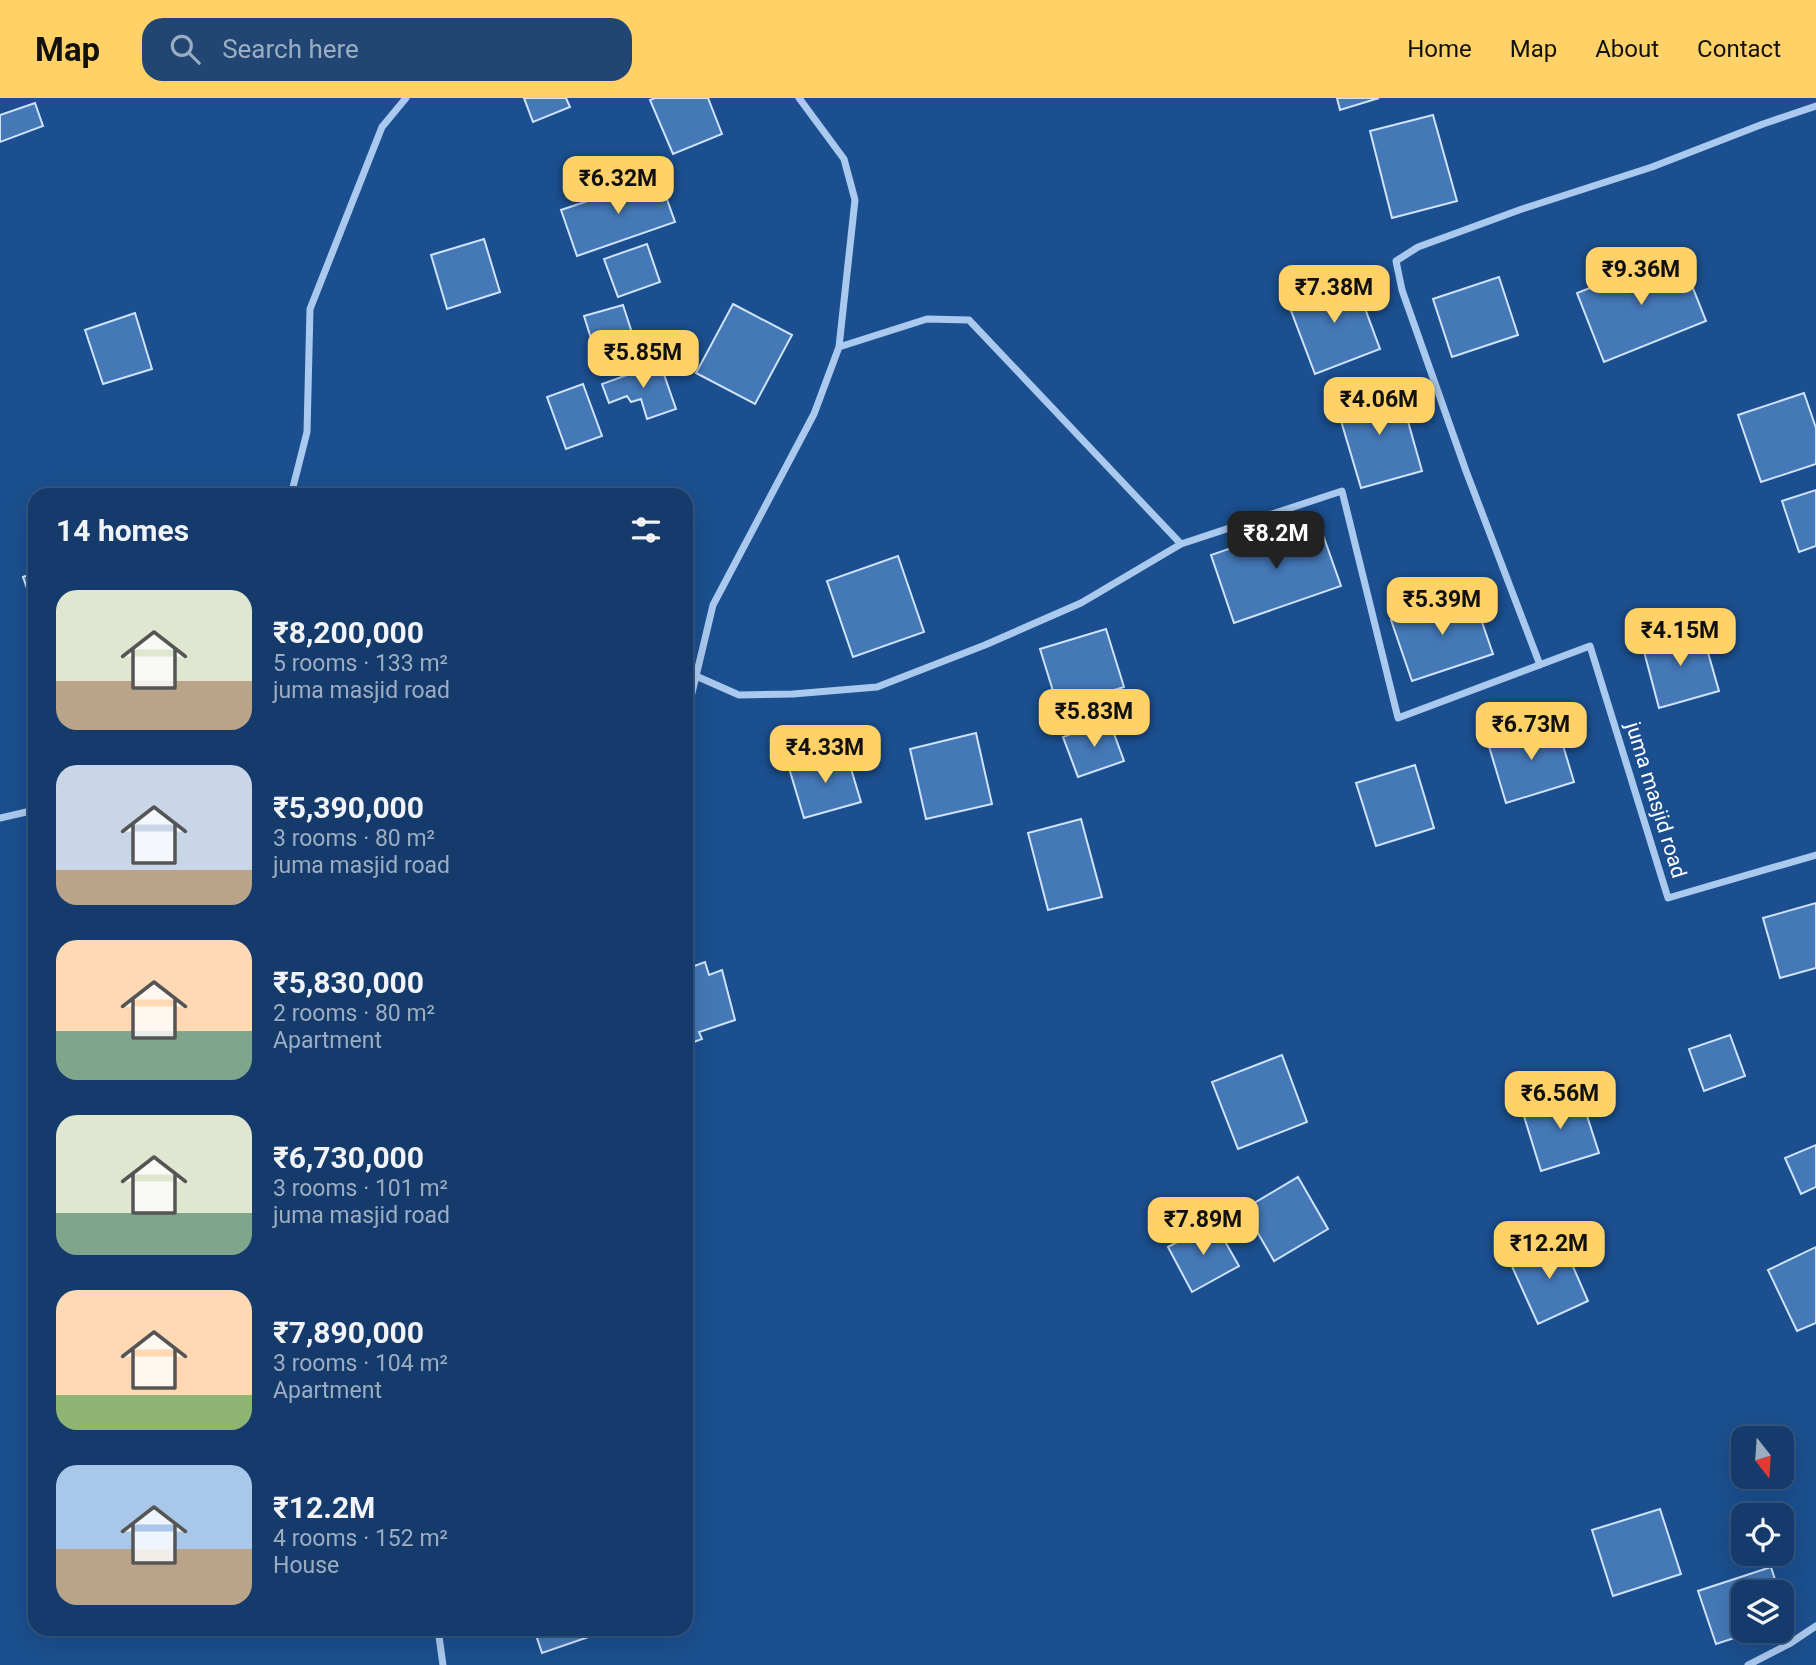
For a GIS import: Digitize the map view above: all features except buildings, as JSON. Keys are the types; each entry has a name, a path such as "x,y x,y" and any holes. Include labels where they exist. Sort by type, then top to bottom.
{"street":[{"path":"293,488 307,432 310,309 382,127 406,98"},
{"path":"693,689 713,605 814,414 839,347 855,200 844,159 799,98"},
{"path":"696,676 739,695 793,694 877,687 985,645 1081,603 1181,544 1342,491 1398,718 1540,665 1466,471 1402,290 1396,261 1418,247 1522,209 1652,167 1816,106"},
{"path":"839,347 927,319 969,320 1181,544"},
{"name":"juma masjid road","path":"1540,665 1590,646 1668,898 1816,855"},
{"path":"0,818 28,812"},
{"path":"1748,1665 1789,1644 1816,1626"},
{"path":"439,1636 443,1665"}]}
